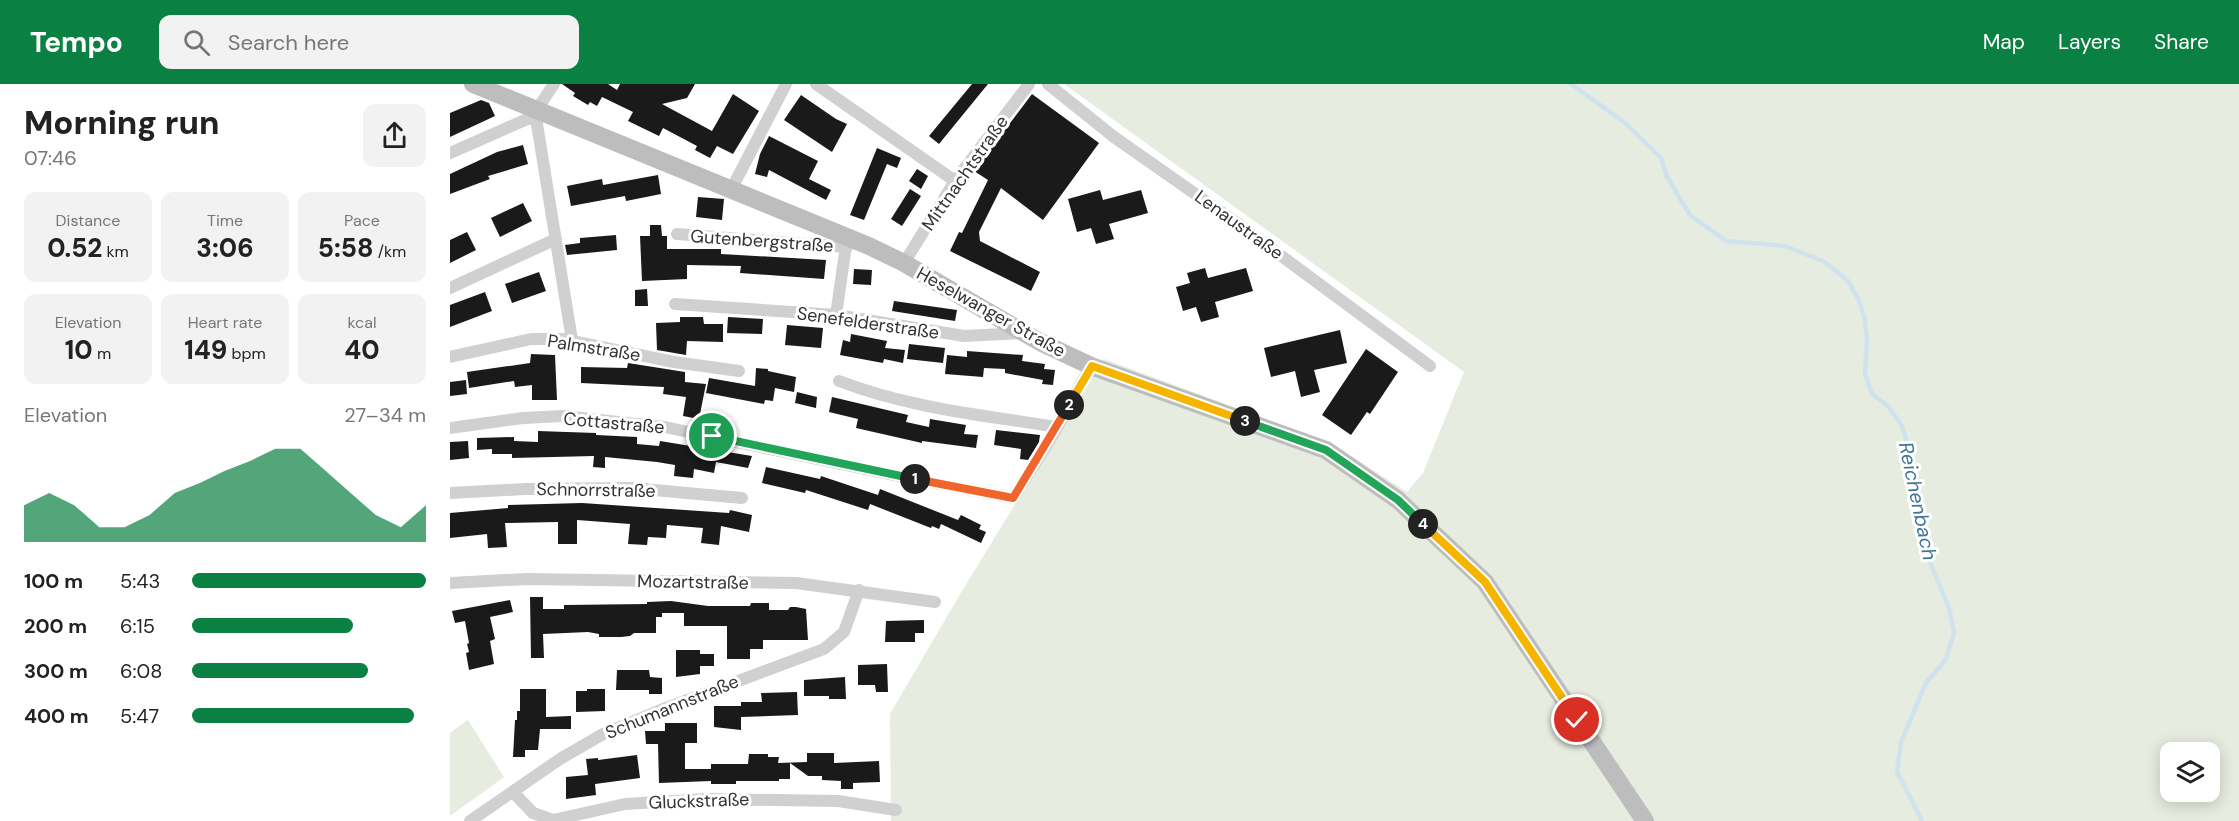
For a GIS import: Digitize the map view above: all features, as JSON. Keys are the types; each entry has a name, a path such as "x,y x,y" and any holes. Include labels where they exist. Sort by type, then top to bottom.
{"street":[{"name":"Heselwanger Straße","path":"473,84 731,190 847,242 904,263 1025,333 1092,366 1326,450 1398,500 1485,582 1645,821"},
{"path":"450,153 532,117 554,84"},
{"path":"731,190 786,84"},
{"name":"Mittnachtstraße","path":"904,263 955,181 1029,84"},
{"name":"Lenaustraße","path":"1048,84 1114,136 1241,226 1430,366"},
{"path":"819,85 955,181"},
{"path":"537,111 536,118 572,340"},
{"name":"Gutenbergstraße","path":"677,234 847,242"},
{"path":"450,288 556,239"},
{"path":"836,315 847,242"},
{"name":"Senefelderstraße","path":"675,304 836,315 964,336 1025,333"},
{"name":"Palmstraße","path":"450,357 531,339 572,340 674,362 739,371"},
{"name":"Cottastraße","path":"450,428 523,418 563,417 665,427 1013,498 1092,366"},
{"path":"839,381 871,393 920,405 1057,427"},
{"name":"Schnorrstraße","path":"450,493 525,489 632,488 742,498"},
{"name":"Mozartstraße","path":"450,583 526,579 796,583 935,602"},
{"name":"Schumannstraße","path":"470,821 560,759 603,734 824,649 844,633 858,590"},
{"name":"Gluckstraße","path":"513,792 533,813 553,820 625,804 695,799 838,801 870,804 896,810"}],"shaded area":[{"path":"1064,84 2239,84 2239,821 891,821 890,714 962,591 1104,359 1331,443 1407,492 1423,473 1464,372"},
{"path":"468,720 504,777 450,816 450,733"}],"building":[{"path":"562,84 608,84 617,90 620,84 695,84 687,98 662,104 712,131 733,94 759,111 733,154 717,146 710,158 695,150 697,146 663,128 659,136 628,121 633,112 602,97 597,106 590,102 588,105 573,96 575,93"},
{"path":"972,84 988,84 939,144 929,136"},
{"path":"1032,94 1099,143 1043,220 1001,188 979,232 980,241 1040,272 1031,291 950,251 959,232 962,233 988,180 974,171"},
{"path":"801,95 847,124 832,152 784,120"},
{"path":"481,100 489,103 495,116 450,137 450,113"},
{"path":"769,136 818,161 809,179 831,190 826,200 769,170 767,177 755,174 760,154"},
{"path":"523,145 528,164 488,176 490,179 450,194 450,174 497,152"},
{"path":"877,148 901,158 897,168 887,164 864,220 850,215"},
{"path":"917,169 928,176 921,189 909,181"},
{"path":"658,175 661,194 626,201 625,196 571,206 567,186 602,179 603,185"},
{"path":"910,189 921,196 902,226 891,219"},
{"path":"1100,190 1103,200 1141,190 1148,213 1109,224 1114,239 1096,244 1091,228 1077,232 1068,199"},
{"path":"698,197 724,199 722,220 696,217"},
{"path":"523,203 532,221 500,237 491,218"},
{"path":"650,225 661,225 662,236 667,236 667,249 721,249 721,254 826,260 824,279 740,273 741,266 687,265 687,279 642,281 640,236 650,236"},
{"path":"467,232 476,250 450,263 450,240"},
{"path":"616,235 617,250 567,255 565,245 580,243 580,238"},
{"path":"1205,268 1208,278 1246,268 1253,291 1215,302 1219,317 1201,322 1196,307 1183,311 1176,287 1190,283 1187,273"},
{"path":"854,269 872,270 871,285 853,284"},
{"path":"539,272 546,291 512,303 505,284"},
{"path":"647,289 648,306 635,306 635,290"},
{"path":"485,292 492,311 450,327 450,305"},
{"path":"894,301 957,310 955,321 892,311"},
{"path":"680,317 703,317 704,324 723,324 723,342 687,341 686,355 657,350 656,323 680,322"},
{"path":"728,317 763,319 762,334 727,333"},
{"path":"787,325 823,328 821,348 785,345"},
{"path":"1340,330 1347,363 1314,370 1320,392 1301,397 1295,371 1271,377 1264,348"},
{"path":"851,334 887,341 885,348 905,350 903,363 884,359 883,363 840,355 843,340 850,342"},
{"path":"909,344 945,348 943,363 907,359"},
{"path":"1366,349 1398,372 1370,414 1367,412 1351,435 1322,415"},
{"path":"967,351 1023,355 1022,361 1045,364 1044,369 1055,370 1053,385 1042,384 1043,380 1005,373 1005,369 984,368 983,377 945,374 947,355 967,357"},
{"path":"531,354 555,355 557,400 532,400 532,385 515,387 514,381 469,388 467,372 530,363"},
{"path":"628,363 685,372 685,382 706,384 699,419 683,416 686,397 663,394 664,387 581,383 581,367 627,368"},
{"path":"756,368 796,377 794,392 775,388 773,401 765,400 764,404 706,393 709,378 755,386"},
{"path":"466,380 467,394 450,396 450,382"},
{"path":"797,392 817,397 816,408 795,403"},
{"path":"832,397 908,415 906,422 929,427 930,419 966,425 964,434 978,435 976,448 922,441 922,443 856,428 858,419 829,412"},
{"path":"996,430 1040,435 1039,442 1028,460 1020,459 1021,449 994,445"},
{"path":"538,431 637,437 637,444 659,446 660,441 752,456 748,468 716,462 714,473 694,469 693,478 674,476 675,465 657,462 605,457 605,468 593,467 594,456 512,458 512,454 492,454 492,449 477,450 477,438 514,437 514,441 538,442"},
{"path":"468,441 469,458 450,460 450,442"},
{"path":"766,467 820,479 821,476 878,495 880,489 958,520 961,515 981,525 979,529 986,532 981,543 941,524 939,529 932,526 931,528 870,504 868,510 806,490 805,493 762,483"},
{"path":"582,503 729,513 730,510 752,515 749,532 721,526 719,545 701,543 703,528 667,525 666,538 648,537 647,545 628,544 630,524 577,520 577,544 558,544 558,522 505,523 507,547 488,548 487,534 450,538 450,513 508,508 508,505"},
{"path":"530,597 543,597 543,609 564,609 564,605 647,604 647,602 671,601 708,606 750,606 751,603 769,603 769,610 788,610 790,607 796,607 806,609 808,640 763,640 763,649 750,649 750,659 727,659 727,626 684,626 684,613 662,613 662,617 656,617 656,633 634,633 621,637 599,637 599,634 588,632 543,634 544,658 531,658"},
{"path":"510,600 513,612 490,617 495,639 490,641 494,664 469,670 466,653 469,652 467,644 469,643 465,621 455,623 452,611"},
{"path":"924,620 924,633 915,633 915,642 885,642 886,621"},
{"path":"676,650 700,650 700,654 714,654 714,666 700,666 700,674 676,677"},
{"path":"887,664 888,692 876,692 875,685 858,685 858,665"},
{"path":"617,670 649,670 650,677 662,678 662,694 649,694 649,690 616,690"},
{"path":"845,677 846,699 804,696 804,680"},
{"path":"520,689 546,689 546,717 571,716 571,729 540,729 538,750 525,750 525,757 513,757 515,720 517,720 517,711 520,711"},
{"path":"587,689 605,689 605,711 576,712 576,691 587,691"},
{"path":"797,692 798,715 741,717 741,730 714,727 714,706 741,706 741,702 762,702 761,693"},
{"path":"665,723 697,723 697,743 685,743 685,769 711,769 711,764 748,764 749,754 768,754 768,757 779,757 778,763 807,762 807,753 834,753 834,763 879,761 880,782 853,783 853,789 841,789 841,781 822,780 822,776 808,776 790,763 790,779 779,779 779,781 736,781 736,784 711,784 711,781 659,783 658,744 646,744 645,731 665,731"},
{"path":"637,755 640,778 595,784 596,795 566,799 566,777 588,775 586,759 598,758 598,760"}],"waterway":[{"name":"Reichenbach","path":"1571,84 1624,122 1661,158 1667,177 1690,215 1726,241 1785,246 1825,262 1848,281 1858,298 1864,316 1867,339 1865,373 1872,394 1888,406 1902,426 1917,474 1919,502 1927,530 1931,565 1949,608 1954,633 1946,659 1926,683 1901,742 1897,772 1922,821"}],"route":[{"path":"712,436 897,476 1013,498 1050,440 1092,366 1326,450 1398,500 1485,582 1577,720"}]}
